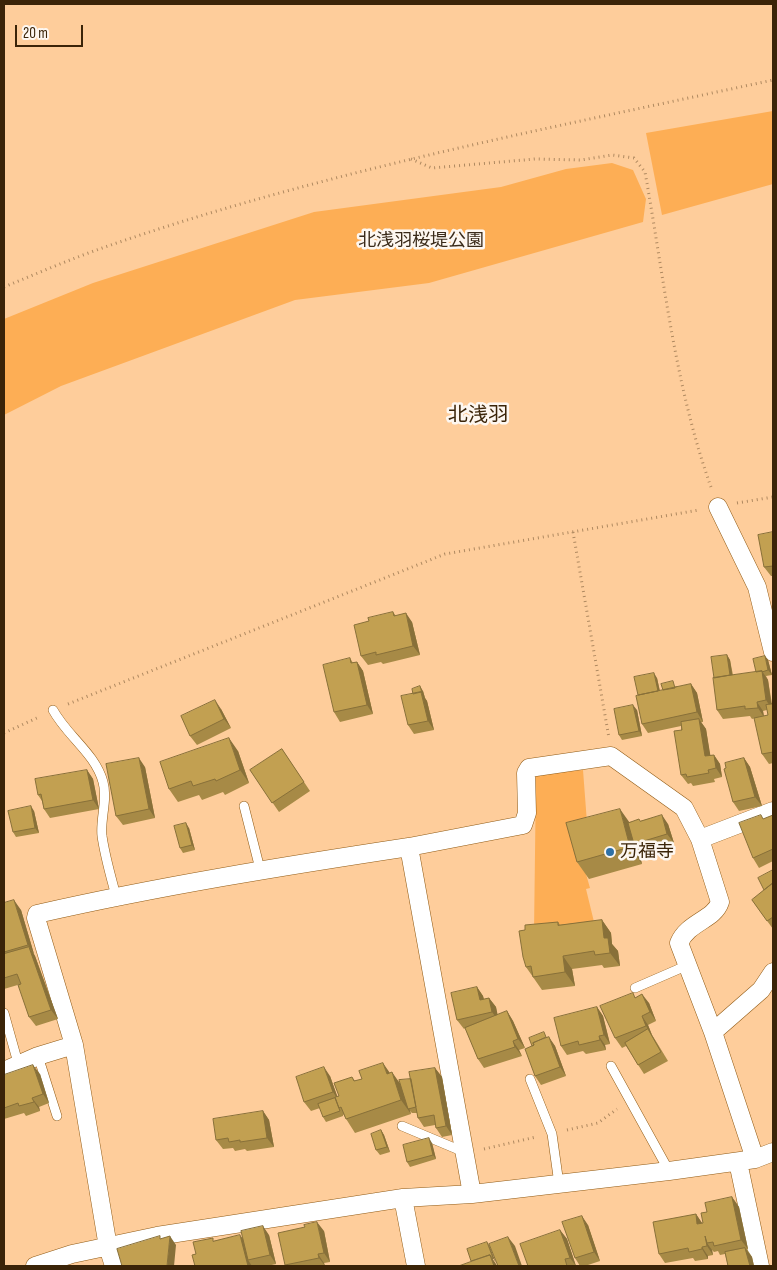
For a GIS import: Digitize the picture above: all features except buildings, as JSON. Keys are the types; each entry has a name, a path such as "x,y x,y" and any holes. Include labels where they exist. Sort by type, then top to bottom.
{"street":[{"path":"718,507 757,587 773,652"},
{"path":"114,1266 108,1247 74,1045 36,918 37,914 116,896 260,869 409,847 523,825 527,813 526,773 529,768 612,756 684,808 700,839 720,902 718,909 684,932 679,942 713,1032 746,1161 760,1266"},
{"path":"700,839 773,811"},
{"path":"409,847 472,1194"},
{"path":"713,1032 761,990 773,972"},
{"path":"11,1067 74,1045"},
{"path":"35,1266 72,1254 158,1236 404,1198 472,1194 669,1171 746,1161 773,1152"},
{"path":"404,1198 416,1266"}],"lane":[{"path":"53,710 62,727 78,741 93,761 103,783 102,835 116,896"},
{"path":"244,806 260,869"},
{"path":"635,988 688,965"},
{"path":"4,1013 11,1067"},
{"path":"38,1056 57,1116"},
{"path":"612,1066 669,1171"},
{"path":"530,1079 552,1134 559,1184"},
{"path":"402,1126 465,1153"}],"path":[{"path":"4,287 126,240 258,198 410,159 773,80"},
{"path":"410,159 432,168 535,159 581,160 612,155 634,158 645,172 665,297 697,449 718,507"},
{"path":"4,733 53,710 445,554 773,497"},
{"path":"573,532 612,756"}],"green space":[{"path":"773,111 773,184 662,215 646,133"},
{"name":"北浅羽桜堤公園","path":"612,163 633,170 646,199 643,222 429,283 295,300 61,386 4,415 4,319 93,283 314,212 501,187 566,169"},
{"path":"583,770 588,836 576,839 590,888 586,889 595,926 534,932 536,775"}],"place":[{"name":"万福寺","path":"610,852"}],"district":[{"name":"北浅羽","path":"478,416"}]}
